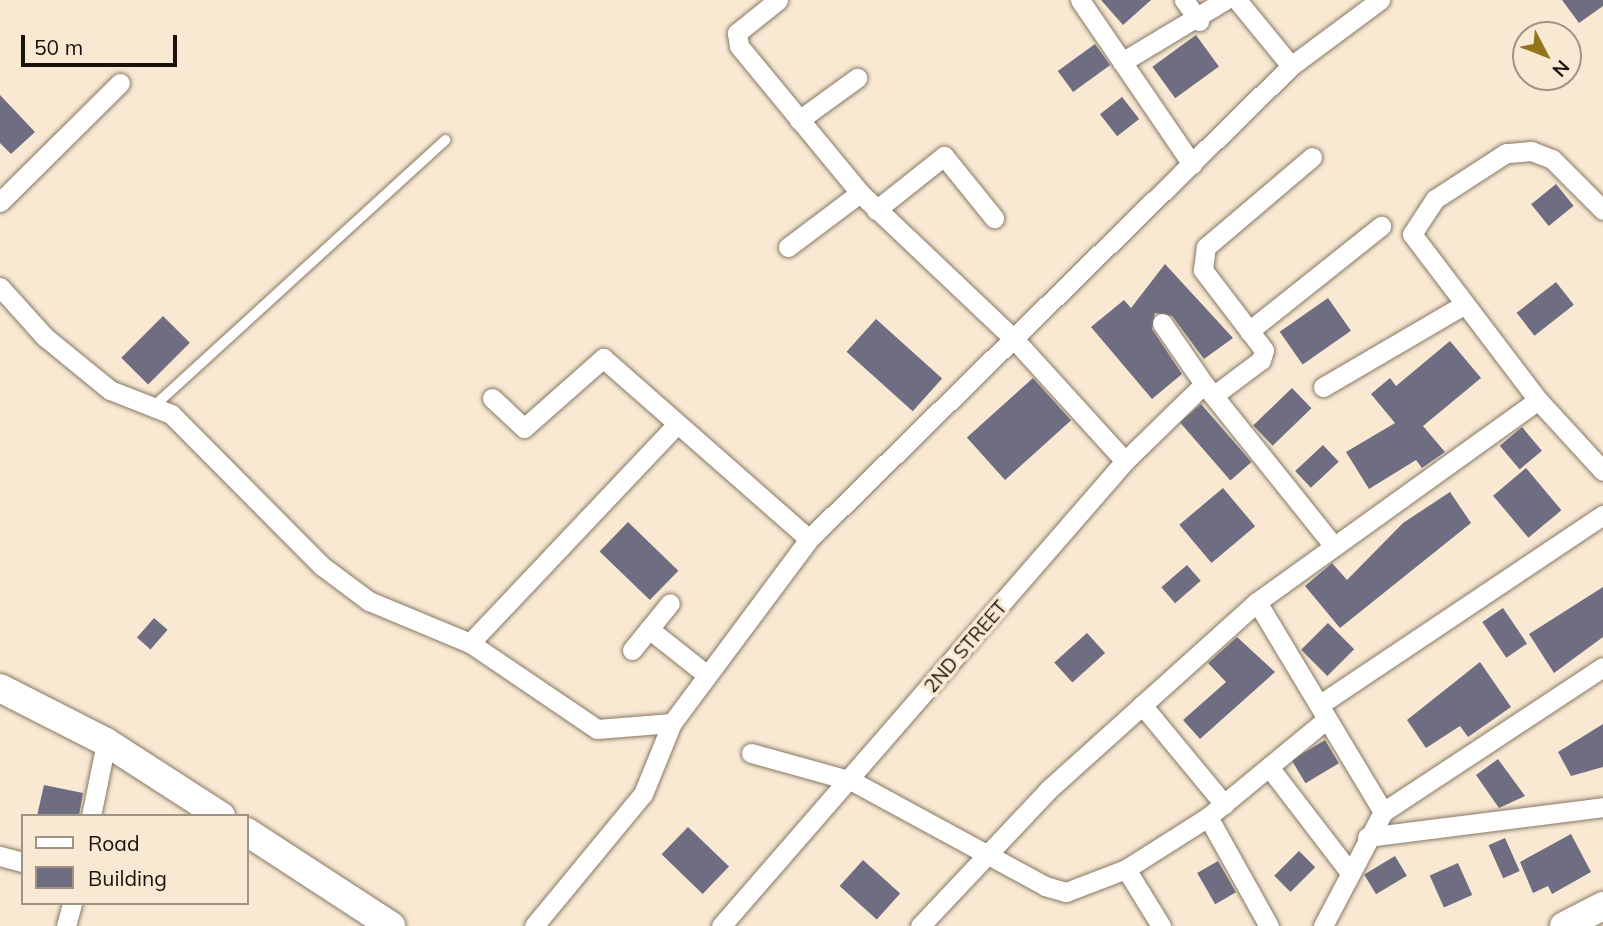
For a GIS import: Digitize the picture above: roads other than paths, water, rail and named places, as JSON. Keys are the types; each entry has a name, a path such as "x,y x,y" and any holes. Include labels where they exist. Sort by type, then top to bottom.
{"street":[{"path":"778,0 737,33 738,46 860,193 1014,339 1125,461"},
{"path":"1080,0 1192,164"},
{"path":"1184,0 1199,21"},
{"path":"1122,62 1199,21 1225,0"},
{"path":"1237,0 1291,66"},
{"path":"534,926 643,794 672,723 809,539 1291,66 1380,0"},
{"path":"799,120 856,78"},
{"path":"0,202 120,83"},
{"path":"1603,210 1552,159 1531,151 1506,153 1435,199 1412,234 1538,400 1603,471"},
{"path":"876,210 944,156 995,218"},
{"path":"1312,157 1206,247 1203,270 1250,331 1381,226"},
{"path":"788,247 860,193"},
{"path":"0,287 45,337 110,390 171,414 322,566 369,601 470,643 597,729 672,723"},
{"path":"1323,387 1465,304"},
{"path":"1162,323 1334,546"},
{"name":"2ND STREET","path":"721,926 852,781 1125,461 1210,388 1264,355 1250,331"},
{"path":"492,398 524,428 603,358 676,425 809,539"},
{"path":"920,926 986,854 1142,705 1257,602 1538,400"},
{"path":"470,643 676,425"},
{"path":"751,753 852,781 986,854 1066,892 1126,869 1208,817 1269,767 1323,712 1603,515"},
{"path":"1257,602 1383,812"},
{"path":"632,650 670,603"},
{"path":"649,629 707,675"},
{"path":"1323,926 1348,870 1383,812 1603,667"},
{"path":"0,688 106,742 218,814"},
{"path":"1142,705 1224,804"},
{"path":"91,814 106,742"},
{"path":"1269,767 1348,870"},
{"path":"1367,837 1603,807"},
{"path":"1208,817 1269,926"},
{"path":"248,833 391,926"},
{"path":"0,856 21,861"},
{"path":"1126,869 1161,926"},
{"path":"66,926 71,905"},
{"path":"1564,926 1603,906"}],"lane":[{"path":"152,408 445,141"}]}
